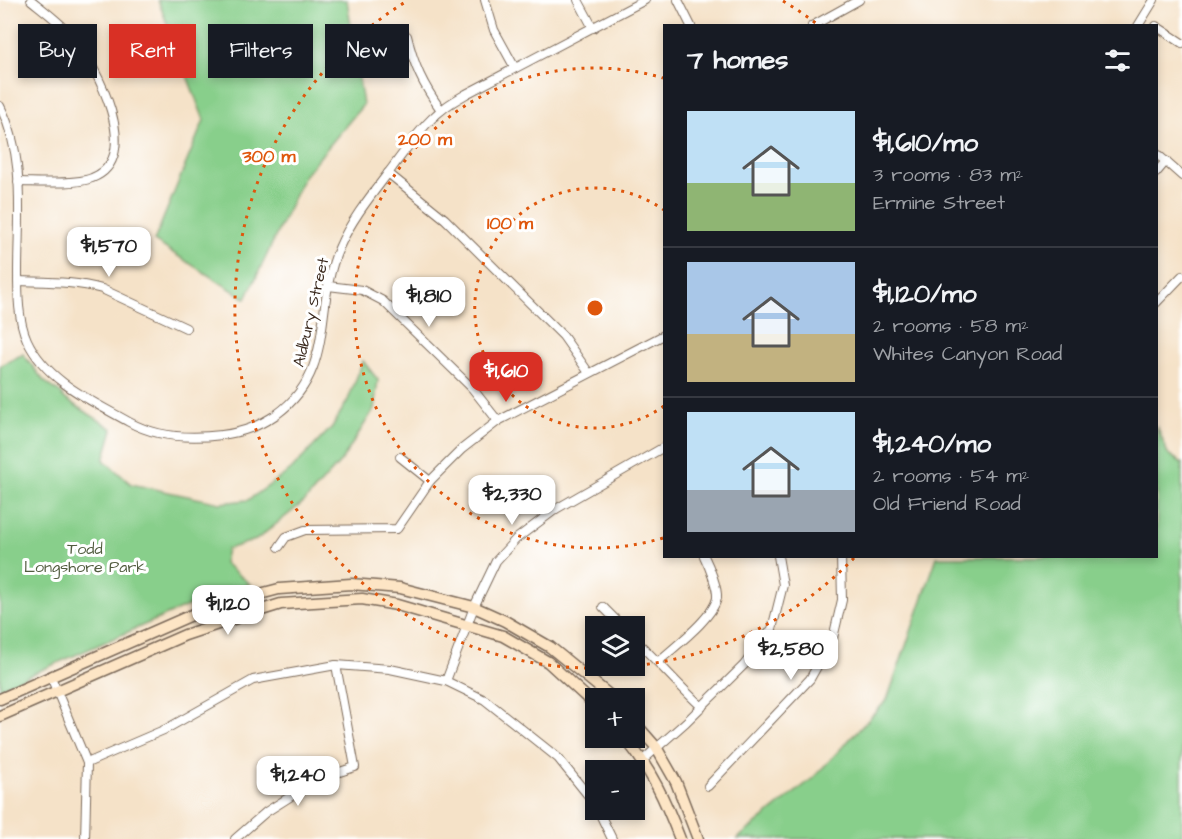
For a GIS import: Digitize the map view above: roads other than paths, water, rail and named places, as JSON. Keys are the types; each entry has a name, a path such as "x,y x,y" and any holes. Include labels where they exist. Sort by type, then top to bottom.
{"main road":[{"path":"0,699 210,607 279,589 351,584 400,588 474,607 505,621 550,647 600,688"},
{"path":"0,716 185,635 281,604 362,599 397,605 503,636 548,662 585,696"},
{"path":"645,734 656,747 676,782 698,839"},
{"path":"633,748 643,760"},
{"path":"645,764 663,795 680,839"}],"street":[{"path":"18,182 91,179 105,170 113,158 116,147 115,128 104,90 91,62 73,37 32,0"},
{"path":"484,0 494,30 514,68"},
{"path":"578,0 593,28"},
{"name":"Aldbury Street","path":"0,106 15,146 18,182 20,315 27,340 41,361 69,387 136,426 161,435 191,437 243,432 263,424 292,402 314,368 328,286 338,250 351,224 414,139 441,110 466,94 645,0"},
{"path":"678,0 690,24"},
{"path":"816,24 859,0"},
{"path":"1139,24 1154,0"},
{"path":"1143,17 1153,24"},
{"path":"1158,27 1182,43"},
{"path":"409,45 422,82 441,110"},
{"path":"1158,155 1182,176"},
{"path":"1158,171 1166,161"},
{"path":"388,173 445,219 563,336 589,373"},
{"path":"1158,301 1182,276"},
{"path":"18,281 88,285 102,289 186,328"},
{"path":"328,286 362,290 383,301 472,388 498,421"},
{"path":"279,547 286,537 305,530 397,529 430,481 462,448 498,421 663,336"},
{"path":"446,681 474,607 496,561 516,539 565,504 663,448"},
{"path":"400,457 430,481"},
{"path":"659,661 711,612 717,596 705,558"},
{"path":"643,760 702,707 744,665 772,630 783,585 778,558"},
{"path":"708,786 810,679 833,638 842,600 841,558"},
{"path":"603,607 612,616"},
{"path":"645,649 702,707"},
{"path":"235,839 266,812 318,779 356,767 336,665"},
{"path":"87,763 166,729 253,680 336,665 390,669 446,681 485,700 558,758 585,791"},
{"path":"51,677 87,763 86,839"},
{"path":"603,820 612,839"}],"park label":[{"name":"Todd Longshore Park","path":"85,557"}]}
